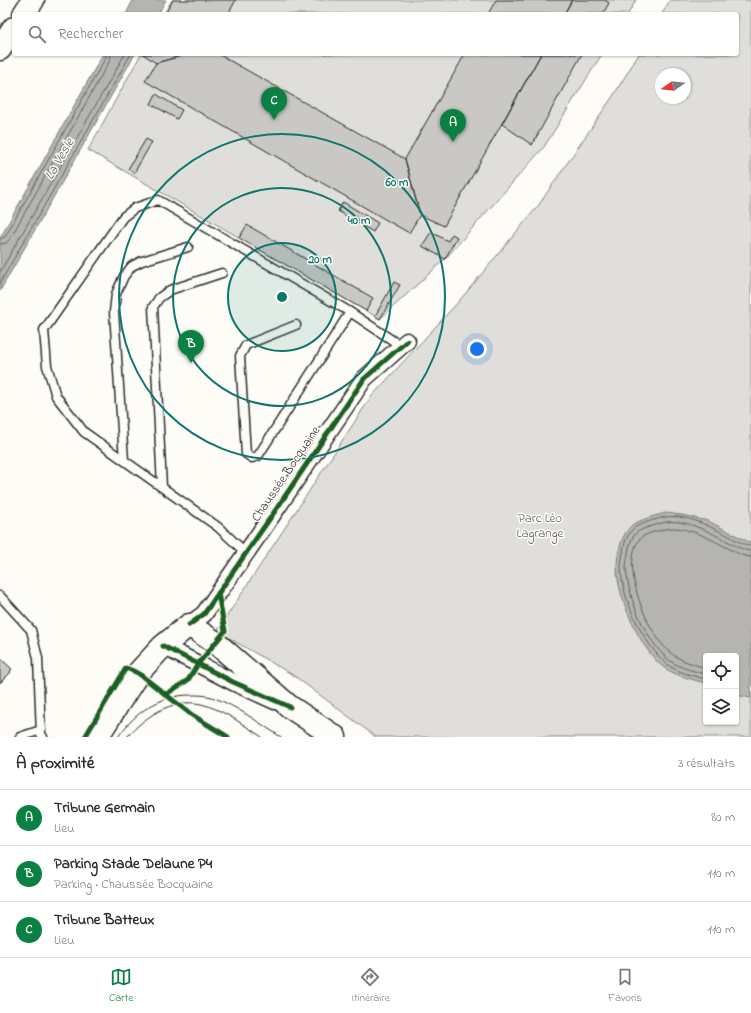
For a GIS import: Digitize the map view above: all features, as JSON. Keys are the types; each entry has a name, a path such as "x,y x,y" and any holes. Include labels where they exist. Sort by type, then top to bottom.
{"main road":[{"path":"25,12 33,0"},
{"path":"0,49 12,31"},
{"path":"189,625 216,643 290,707 335,737"},
{"name":"Chaussée Bocquaine","path":"97,737 138,673 163,646 189,625"}],"street":[{"name":"Chaussée Bocquaine","path":"189,625 204,614 364,379 404,343"},
{"path":"163,646 233,682 290,707"}],"lane":[{"name":"Chaussée Bocquaine","path":"246,553 218,527 84,432 56,396 47,366 44,330 123,217 135,208 158,200 404,343"},
{"path":"124,460 114,312 116,294 124,276 132,266 142,261 188,248"},
{"path":"162,487 153,307 159,298 170,290 222,273"},
{"path":"296,325 246,345 240,356 246,454 252,458 258,456 350,312"},
{"path":"0,596 31,630 38,658 42,734 20,737"}],"green space":[{"path":"172,0 636,0 629,12 165,12"},
{"name":"Parc Léo Lagrange","path":"670,0 751,0 751,737 376,737 293,675 217,631 371,397 460,300 538,206 613,96 638,56 739,56 739,12 663,12"},
{"path":"140,56 601,56 544,147 445,259 380,319 88,150"}],"water":[{"path":"133,0 166,0 159,12 127,12"},
{"name":"La Vesle","path":"102,56 134,56 0,291 0,238"},
{"path":"666,513 708,521 751,543 751,698 739,696 739,653 703,653 703,682 686,678 666,669 648,651 640,638 632,623 621,593 617,562 618,553 626,532 635,523"}],"building":[{"path":"173,0 236,0 229,12 166,12"},
{"path":"496,0 572,0 565,12 489,12"},
{"path":"572,0 605,0 609,3 604,12 565,12"},
{"path":"146,56 181,56 156,63"},
{"path":"181,56 222,56 405,159 420,215 409,233 145,81 156,63"},
{"path":"464,56 540,56 444,226 420,215 405,159"},
{"path":"540,56 581,56 532,145 502,124"},
{"path":"156,94 182,110 177,119 151,104"},
{"path":"146,139 152,142 134,173 128,169"},
{"path":"343,202 378,223 373,232 338,211"},
{"path":"247,225 373,298 366,311 239,238"},
{"path":"431,232 448,241 452,234 457,237 445,259 422,246"},
{"path":"394,282 400,285 380,319 375,316"},
{"path":"0,658 12,669 0,683"}],"tram line":[{"path":"118,737 132,720 149,707 169,698 191,695 209,696 230,705 281,737"},
{"path":"127,737 153,714 174,705 185,703 196,703 222,712 262,737"}],"cycle path":[{"path":"189,625 204,614 364,379 407,341"},
{"path":"165,695 188,680 198,664 225,631 218,593"},
{"path":"163,646 233,682 290,707"},
{"path":"85,737 126,668 138,673 192,715 228,737"}],"place":[{"name":"Tribune Batteux","path":"274,120"},
{"name":"Tribune Germain","path":"453,142"},
{"name":"Parking Stade Delaune P4","path":"191,363"}]}
